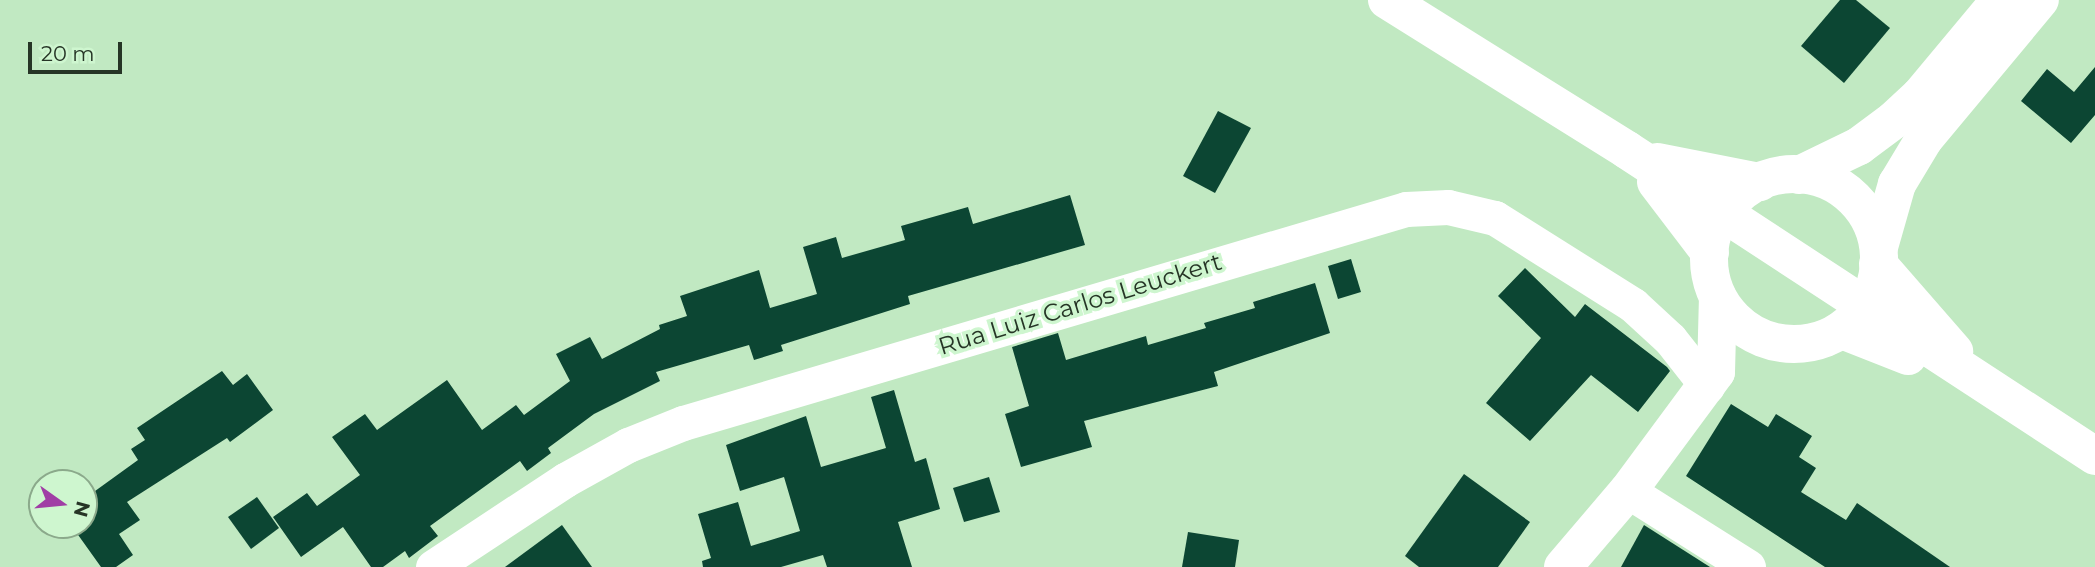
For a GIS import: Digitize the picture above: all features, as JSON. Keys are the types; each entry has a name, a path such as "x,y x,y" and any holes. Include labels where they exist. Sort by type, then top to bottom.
{"main road":[{"path":"1387,0 1722,214 1853,318 1985,387 2095,456"},
{"path":"1799,175 1859,146 1920,96 2000,0"},
{"path":"1718,298 1731,317 1755,335 1783,344 1813,344 1853,318 1878,277 1879,256 1897,184 1924,139 2040,0"},
{"path":"1637,158 1760,182"},
{"path":"1637,158 1710,253"},
{"path":"1712,379 1718,298 1710,253 1722,214 1760,182 1778,175 1799,175 1836,184 1852,196 1870,219 1879,256 1985,387"},
{"path":"1563,567 1628,491 1712,379 1783,344"}],"street":[{"name":"Rua Luiz Carlos Leuckert","path":"433,567 565,480 628,445 683,423 1406,209 1448,207 1495,218 1633,305 1712,379"},
{"path":"1628,491 1748,567"}],"building":[{"path":"1840,0 1856,0 1890,28 1844,83 1801,46"},
{"path":"2095,67 2095,115 2071,143 2021,101 2047,69 2074,92"},
{"path":"1218,111 1251,128 1215,193 1183,176"},
{"path":"1070,195 1085,245 908,296 910,304 781,345 783,351 754,360 749,345 656,372 660,381 594,414 548,448 551,453 527,471 520,461 430,526 438,536 409,558 405,551 383,567 371,567 343,527 301,557 273,517 307,493 317,506 360,475 332,437 365,414 377,430 447,380 482,430 516,405 524,415 570,381 556,354 590,337 602,359 660,329 659,325 687,316 680,296 759,270 770,308 817,294 803,247 836,237 842,258 905,240 901,226 968,207 973,224"},
{"path":"1351,259 1361,292 1338,299 1328,266"},
{"path":"1525,268 1575,317 1585,304 1667,367 1670,371 1638,412 1591,375 1530,441 1486,403 1541,338 1498,296"},
{"path":"1315,283 1330,333 1214,372 1218,386 1084,421 1092,447 1021,467 1005,414 1029,406 1012,347 1058,333 1066,360 1146,336 1148,345 1206,328 1204,323 1255,308 1253,302"},
{"path":"222,371 233,385 247,374 273,410 230,442 227,438 127,502 140,520 119,534 133,555 116,567 101,567 81,539 98,539 98,489 138,460 131,449 145,440 137,428"},
{"path":"894,390 915,462 926,458 940,509 898,522 912,567 827,567 823,555 781,567 703,567 702,561 711,558 698,514 738,502 751,546 800,531 784,477 740,491 726,445 806,416 821,467 886,448 871,397"},
{"path":"1731,404 1768,427 1776,414 1812,436 1799,457 1816,468 1801,492 1846,520 1857,503 1950,567 1825,567 1686,476"},
{"path":"1464,474 1530,522 1498,567 1419,567 1405,556"},
{"path":"989,477 1000,512 964,522 953,488"},
{"path":"257,497 279,528 251,549 228,517"},
{"path":"562,525 592,567 505,567"},
{"path":"1644,525 1710,567 1621,567"},
{"path":"1188,532 1239,540 1235,567 1182,567"}]}
